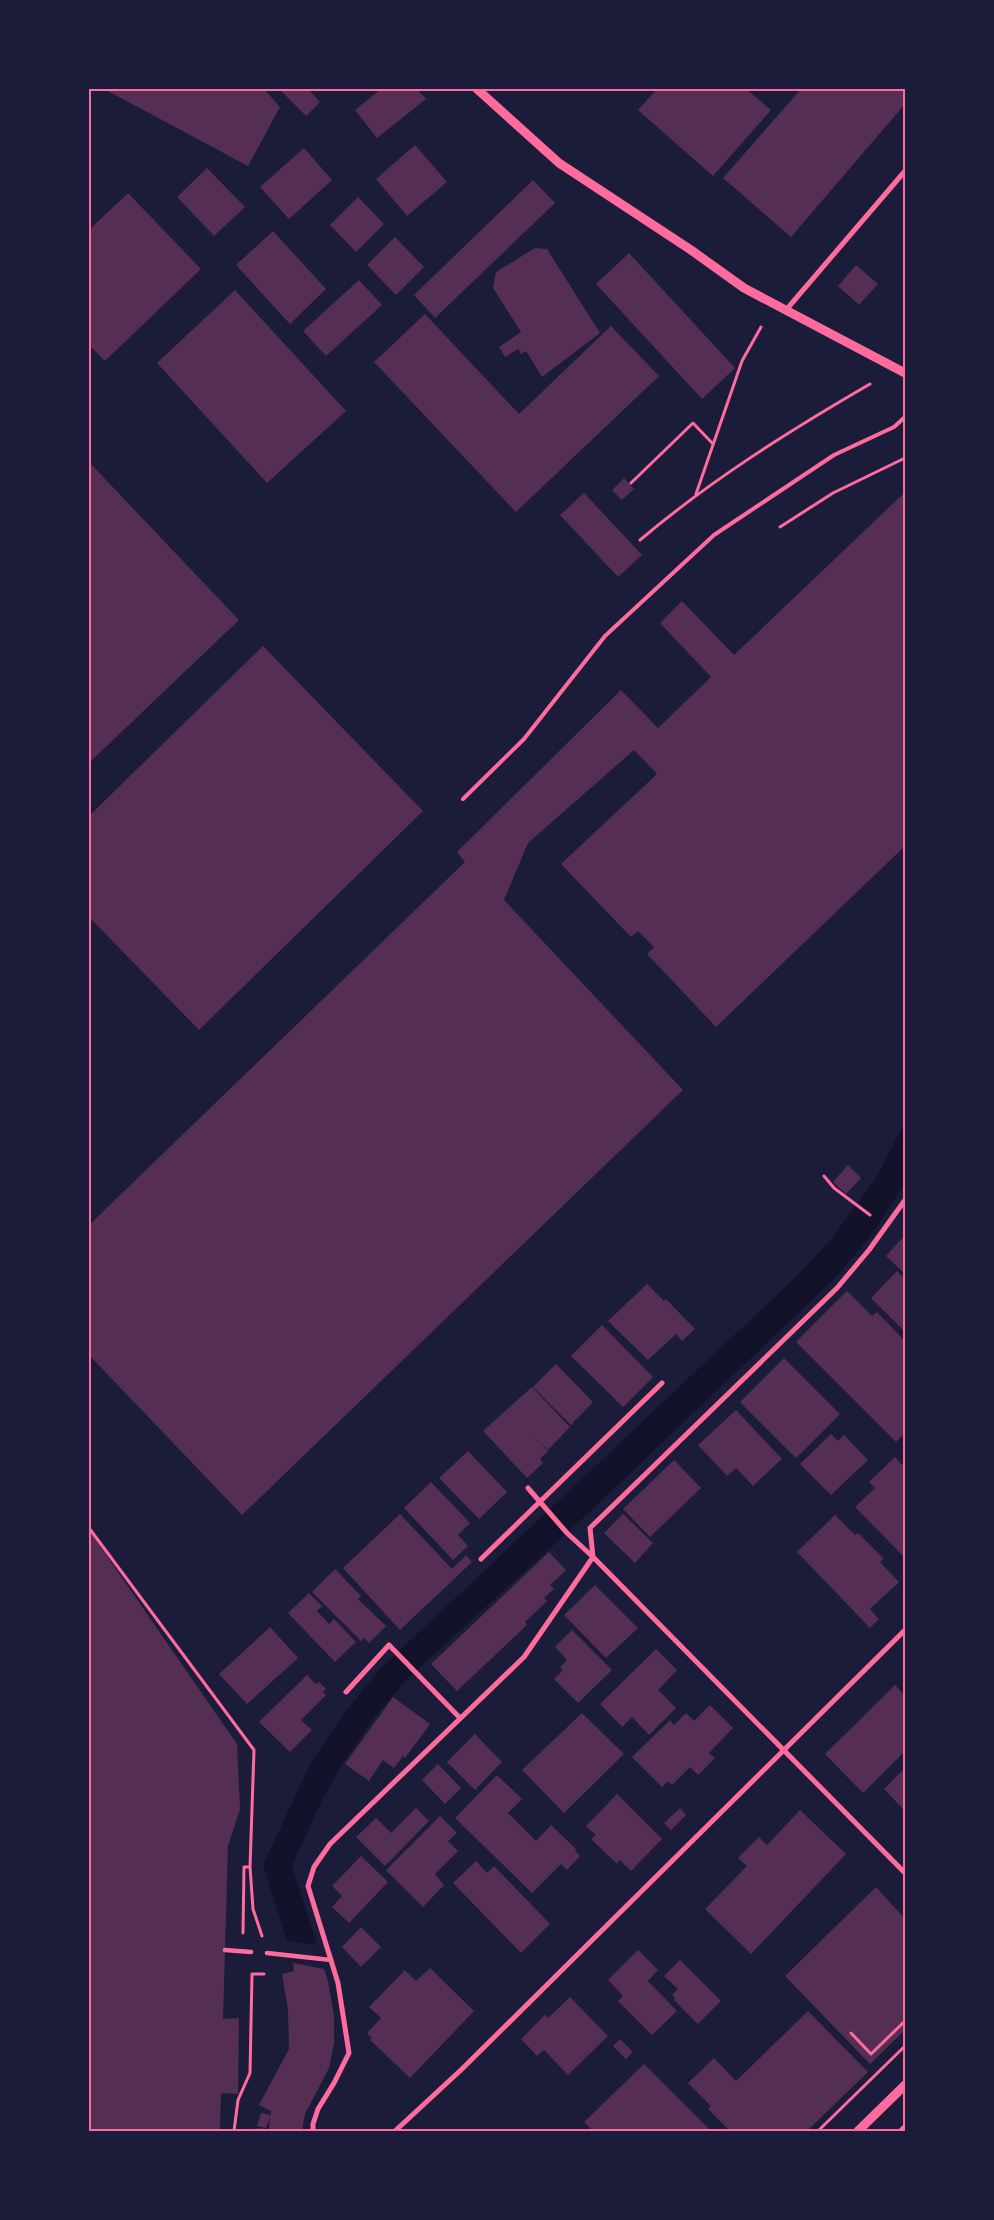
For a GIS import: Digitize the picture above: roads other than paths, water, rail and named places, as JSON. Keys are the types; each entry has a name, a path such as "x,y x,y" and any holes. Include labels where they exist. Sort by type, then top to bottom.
{"street":[{"path":"477,89 559,163 691,250 744,288 905,373"},
{"path":"786,311 905,171"},
{"path":"313,2131 313,2124 318,2109 349,2053 338,1983 308,1886 314,1867 330,1844 524,1657 593,1557 590,1528 837,1288 869,1250 905,1200"},
{"path":"481,1560 662,1383"},
{"path":"528,1488 567,1533 784,1748 905,1873"},
{"path":"395,2131 462,2069 905,1630"},
{"path":"346,1692 389,1645 460,1718"},
{"path":"225,1950 251,1952"},
{"path":"267,1953 331,1960"},
{"path":"858,2131 905,2085"}],"lane":[{"path":"463,799 524,739 604,636 714,535 834,455 894,427 905,417"}]}
